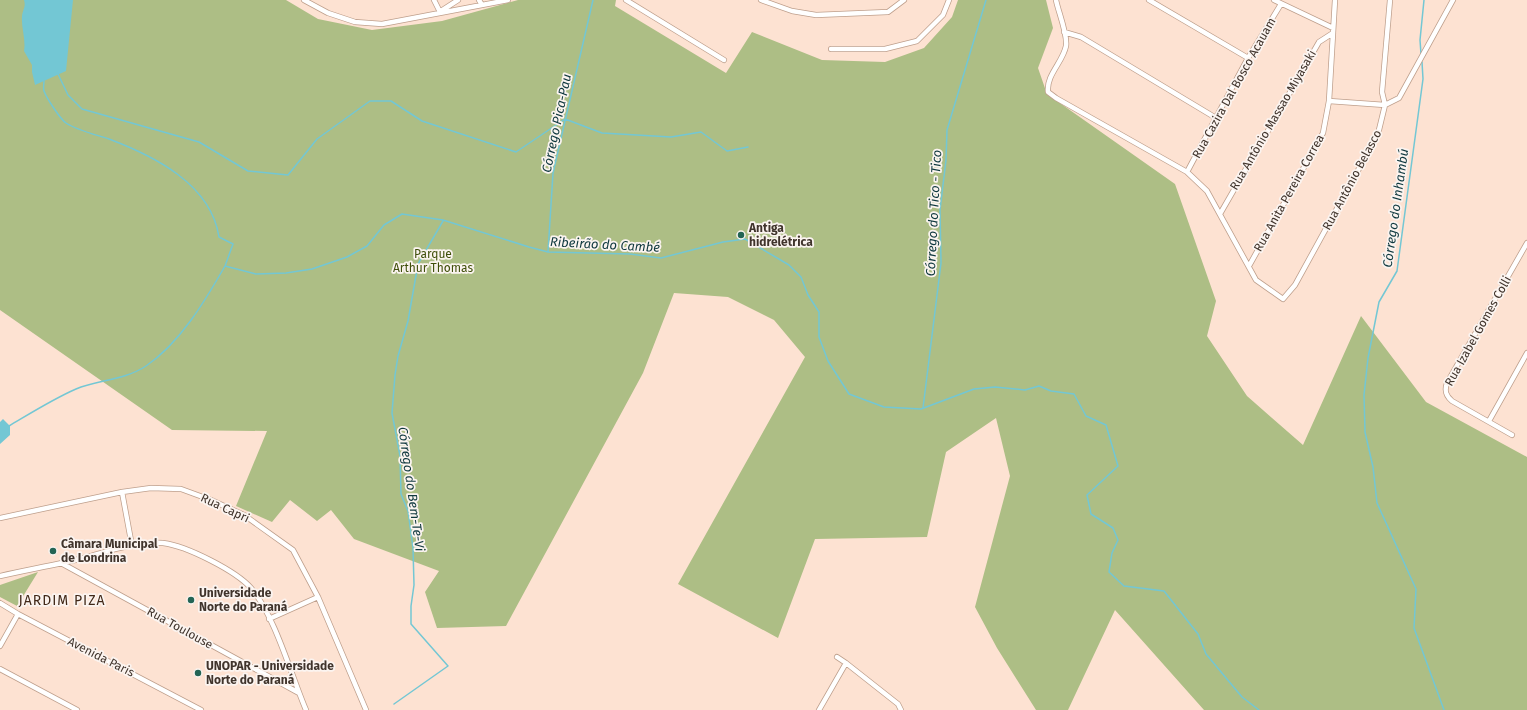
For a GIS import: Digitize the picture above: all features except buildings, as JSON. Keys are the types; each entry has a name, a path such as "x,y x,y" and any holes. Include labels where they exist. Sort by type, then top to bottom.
{"street":[{"path":"304,0 328,13 355,22 382,24 508,0"},
{"path":"434,0 440,12"},
{"path":"440,12 458,0"},
{"path":"479,0 482,5"},
{"path":"626,0 724,60"},
{"path":"761,0 768,1 792,11 816,15 858,15 888,12 904,0"},
{"path":"830,49 885,49 917,41 943,16 949,0"},
{"path":"1056,0 1066,46 1049,82 1048,92 1056,98 1187,172 1207,191 1249,266"},
{"path":"1149,0 1248,58"},
{"path":"1274,0 1333,30"},
{"name":"Rua Anita Pereira Correa","path":"1249,266 1323,133 1329,101 1335,0"},
{"path":"1385,106 1382,92 1390,0"},
{"path":"1329,101 1385,106 1399,98 1453,0"},
{"name":"Rua Cazira Dal Bosco Acauam","path":"1187,172 1248,58 1282,4"},
{"name":"Rua Antônio Massao Miyasaki","path":"1220,214 1318,42 1333,30"},
{"path":"1064,32 1081,37 1216,118"},
{"name":"Rua Antônio Belasco","path":"1249,266 1256,280 1283,299 1295,286 1378,134 1385,106"},
{"name":"Rua Izabel Gomes Colli","path":"1512,435 1450,399 1446,394 1446,386 1527,243"},
{"path":"1489,421 1527,353"},
{"name":"Rua Capri","path":"0,518 122,492 151,488 181,489 211,500 244,515 293,550 318,597 366,710"},
{"path":"122,492 132,546"},
{"path":"0,576 132,546 162,543 181,546 222,566 251,588 270,618 306,710"},
{"name":"Rua Toulouse","path":"61,563 299,694"},
{"path":"270,618 318,597"},
{"name":"Avenida Paris","path":"0,603 18,614 201,710"},
{"path":"0,646 18,614"},
{"path":"837,657 898,704 901,710"},
{"path":"819,710 846,663"},
{"path":"0,669 77,710"}],"green space":[{"name":"Parque Arthur Thomas","path":"0,0 286,0 318,19 372,30 442,21 518,0 616,0 615,6 726,73 752,32 822,60 885,62 924,48 952,17 958,0 1046,0 1053,28 1038,68 1047,94 1175,184 1216,301 1207,336 1247,396 1303,445 1361,316 1426,402 1527,457 1527,710 1204,710 1115,610 1068,710 1036,710 997,648 975,607 1010,476 996,418 946,452 927,537 815,539 778,638 678,584 805,357 774,320 728,297 674,293 643,373 506,626 437,628 425,592 439,571 354,539 331,510 317,521 290,500 272,522 236,506 267,431 172,430 0,310"},
{"path":"38,572 17,606 0,597 0,585"}],"water":[{"path":"24,0 73,0 66,71 35,85 32,65 24,51 22,16 25,6"},
{"path":"3,419 10,426 10,435 0,444 0,422"}],"waterway":[{"name":"Córrego Pica-Pau","path":"548,252 553,173 593,0"},
{"name":"Córrego do Tico - Tico","path":"923,408 941,263 940,210 946,160 947,130 986,0"},
{"name":"Córrego do Inhambú","path":"1421,54 1420,40 1424,0"},
{"name":"Córrego do Inhambú","path":"1422,62 1423,79 1397,271 1379,302 1368,358 1364,395 1365,432 1373,467 1377,503 1416,589 1414,628 1444,710"},
{"path":"58,74 68,95 82,109 199,142 248,171 288,175 317,139 370,101 391,101 422,121 516,152 565,119 602,133 671,137 701,132 727,151 748,147"},
{"name":"Ribeirão do Cambé","path":"44,81 45,94 63,121 75,128 109,139 144,154 178,174 193,187 205,202 214,218 219,237 233,244 225,266 256,274 286,273 312,269 347,257 367,246 384,225 402,214 443,220 548,252 630,254 661,258 723,242 745,239 789,265 801,277 808,295 819,312 819,337 828,361 849,394 884,407 921,409 974,389 995,387 1025,390 1039,386 1051,391 1074,394 1086,416 1106,425 1118,466 1087,495 1091,514 1113,528 1118,540 1112,553 1109,572 1124,586 1164,591 1198,634 1206,654 1242,697 1259,710"},
{"name":"Córrego do Bem-Te-Vi","path":"394,704 448,666 411,624 411,606 414,585 413,548 408,511 401,494 400,456 392,413 398,356 408,321 418,264 443,221"},
{"path":"9,426 76,389 120,377 138,371 146,366 170,346 181,333 200,307 225,266"}],"place":[{"name":"Antiga hidrelétrica","path":"741,235"},
{"name":"Câmara Municipal de Londrina","path":"53,551"},
{"name":"Universidade Norte do Paraná","path":"191,600"},
{"name":"UNOPAR - Universidade Norte do Paraná","path":"198,673"}],"district":[{"name":"JARDIM PIZA","path":"62,600"}]}
